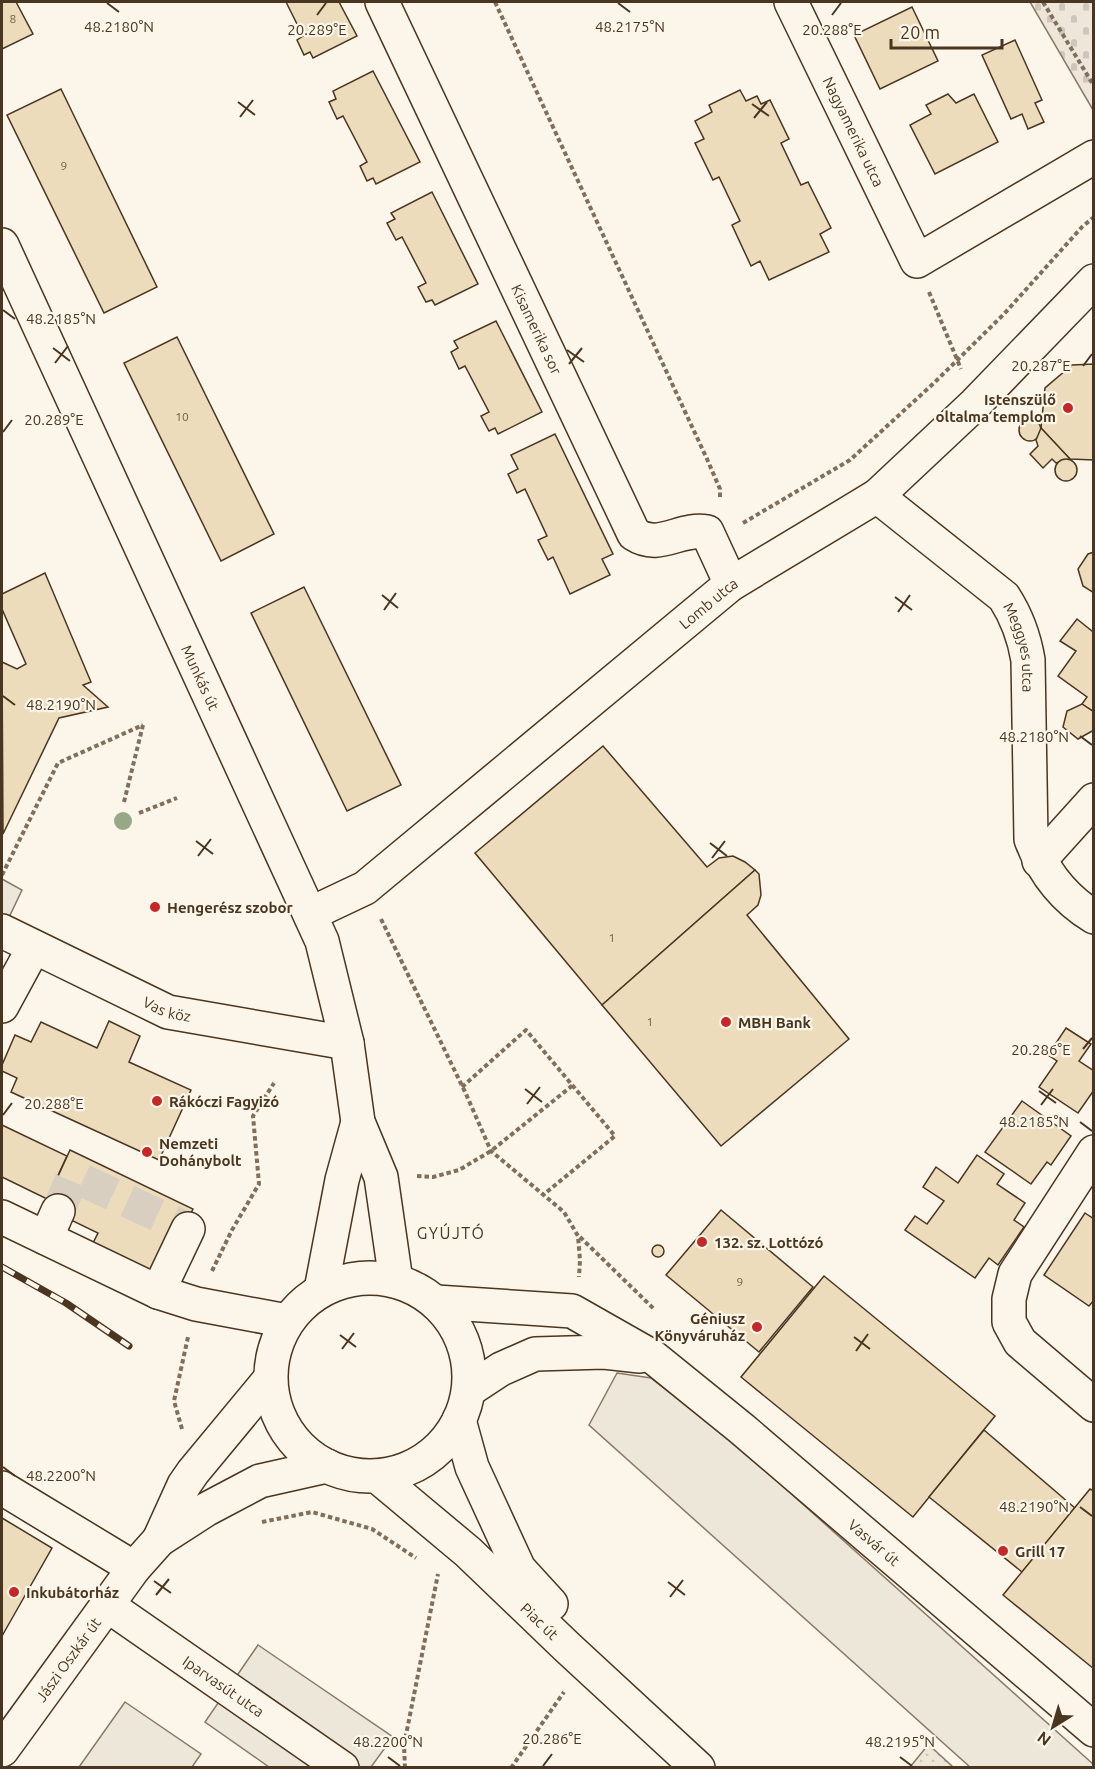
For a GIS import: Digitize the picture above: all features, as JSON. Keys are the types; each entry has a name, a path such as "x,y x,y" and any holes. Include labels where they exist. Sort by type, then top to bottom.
{"street":[{"name":"Kisamerika sor","path":"382,2 634,534 644,540 655,542 695,530"},
{"name":"Nagyamerika utca","path":"791,2 917,261"},
{"path":"917,261 1094,157"},
{"name":"Munkás út","path":"2,244 322,941 347,1043 358,1122"},
{"name":"Lomb utca","path":"310,914 365,888 731,584 877,496 975,404 1094,281"},
{"name":"Meggyes utca","path":"877,496 1004,597 1015,614 1024,636 1028,660 1031,839 1039,861 1059,890 1094,917"},
{"path":"695,530 707,532 731,584"},
{"path":"1039,861 1094,800"},
{"name":"Vas köz","path":"2,931 168,1012 347,1043"},
{"path":"2,1006 34,947"},
{"path":"358,1122 381,1177 396,1281"},
{"path":"321,1290 342,1180 358,1122"},
{"path":"1094,1152 1015,1274 1009,1299 1009,1322 1020,1342 1094,1405"},
{"path":"2,1217 52,1224 158,1292 196,1304 287,1321"},
{"path":"158,1292 188,1229"},
{"path":"653,1358 604,1352 536,1354 501,1369 464,1405 448,1438 434,1453 417,1465 377,1476 351,1474 327,1466 292,1440 273,1400 270,1379 274,1348 287,1321 302,1303 321,1290 345,1280 370,1277 396,1281 436,1302 452,1321 464,1342 469,1366 464,1405 472,1467 519,1569 698,1767"},
{"name":"Vasvár út","path":"436,1302 573,1311 653,1358 742,1429 1094,1730"},
{"path":"159,1540 184,1485 270,1379"},
{"path":"159,1540 223,1500 260,1481 327,1466"},
{"name":"Piac út","path":"377,1476 468,1552 576,1656 698,1767"},
{"path":"2,1488 134,1568"},
{"name":"Jászi Oszkár út","path":"2,1750 134,1568 159,1540"},
{"name":"Iparvasút utca","path":"107,1605 342,1767"}],"path":[{"path":"495,2 720,489 720,508 712,519 695,530"},
{"path":"1043,2 1094,86"},
{"path":"917,261 975,404"},
{"path":"2,875 58,763 143,725 124,802"},
{"path":"139,813 177,798"},
{"path":"365,888 491,1151 564,1212 578,1236 654,1309"},
{"path":"462,1087 526,1030 615,1136 543,1195"},
{"path":"193,1472 174,1401 196,1304 232,1230 259,1184 253,1116 274,1083"},
{"path":"412,1176 433,1177 459,1170 491,1151 573,1085"},
{"path":"578,1236 580,1260 578,1284"},
{"path":"223,1500 241,1527 312,1512 372,1528 419,1560"},
{"path":"405,1767 404,1745 438,1573"},
{"path":"511,1767 570,1683"}],"green space":[{"path":"1030,2 1093,2 1093,110"},
{"path":"929,1745 953,1767 910,1767"}],"shaded area":[{"path":"2,879 22,890 2,932"},
{"path":"617,1373 651,1378 739,1447 1093,1764 1093,1767 970,1767 589,1425"},
{"path":"258,1645 393,1737 371,1767 269,1767 205,1722"},
{"path":"125,1702 201,1754 192,1767 79,1767"}],"building":[{"path":"2,2 16,2 33,34 2,49"},
{"path":"286,2 339,2 357,36 313,58 310,52 304,55 297,40 303,36"},
{"path":"912,7 938,61 880,89 854,35"},
{"path":"1015,40 1042,100 1035,103 1044,122 1028,129 1022,114 1011,119 982,55"},
{"path":"373,71 420,162 376,184 373,178 367,181 360,166 367,162 343,116 337,119 329,102 336,99 333,91"},
{"path":"61,89 157,287 104,313 7,115"},
{"path":"740,90 746,101 757,96 761,104 770,100 789,139 781,143 801,185 808,182 831,228 820,234 829,252 769,280 760,261 751,266 732,225 740,221 719,177 713,180 695,143 704,139 695,121 712,112 709,105"},
{"path":"948,94 956,103 974,94 998,142 935,174 910,125 931,114 926,105"},
{"path":"432,192 478,284 435,305 432,300 426,302 418,287 426,283 402,237 396,240 387,223 395,219 391,213"},
{"path":"496,321 542,412 498,434 495,428 489,431 481,416 489,412 465,366 459,369 451,352 458,348 454,341"},
{"path":"177,337 274,534 221,561 124,363"},
{"name":"Istenszülő oltalma templom","path":"1094,364 1094,460 1070,459 1041,428 1045,388 1072,365"},
{"path":"1030,419 1038,422 1041,430 1038,438 1030,441 1022,438 1019,430 1022,422"},
{"path":"1041,428 1070,459 1056,463 1052,459 1043,468 1030,454 1038,446 1036,440"},
{"path":"555,434 613,554 602,559 610,575 570,594 553,557 548,560 538,540 547,536 525,489 517,493 508,474 518,469 511,455"},
{"path":"1066,459 1074,462 1077,470 1074,478 1066,481 1058,478 1055,470 1058,462"},
{"path":"1094,552 1094,593 1083,586 1078,569 1088,554"},
{"path":"45,573 91,682 83,685 108,707 59,718 3,834 2,662 17,669 26,664 2,609 2,594"},
{"path":"304,587 401,785 347,811 251,613"},
{"path":"1077,619 1092,631 1094,629 1094,712 1082,704 1087,697 1058,676 1076,651 1060,641"},
{"path":"1082,704 1094,712 1094,730 1078,739 1063,727 1067,711"},
{"path":"603,746 707,867 719,858 733,856 755,870 602,1005 475,853"},
{"name":"MBH Bank","path":"755,870 759,874 761,895 758,905 747,915 849,1039 721,1146 602,1005"},
{"path":"109,1021 140,1036 129,1062 191,1090 159,1160 11,1092 17,1078 2,1071 2,1065 15,1035 31,1042 41,1022 97,1048"},
{"path":"1066,1028 1091,1044 1079,1061 1094,1071 1094,1090 1078,1113 1039,1087 1057,1061 1048,1055"},
{"path":"1022,1101 1071,1136 1051,1165 1047,1162 1031,1184 985,1152"},
{"path":"2,1125 67,1156 47,1199 2,1177"},
{"path":"70,1150 193,1209 158,1283 89,1251 98,1233 44,1207"},
{"path":"977,1155 1004,1174 997,1184 1025,1203 1014,1220 1024,1227 998,1265 989,1258 975,1278 905,1230 915,1216 927,1224 944,1201 923,1187 936,1167 958,1183"},
{"path":"721,1210 813,1287 759,1352 666,1275"},
{"path":"1085,1213 1094,1219 1094,1300 1089,1306 1044,1275"},
{"path":"660,1245 663,1246 663,1256 656,1257 653,1256 652,1249 653,1246"},
{"path":"824,1276 995,1416 913,1517 741,1377"},
{"path":"984,1430 1075,1508 1022,1572 929,1497"},
{"path":"1090,1489 1094,1491 1094,1669 1003,1595"},
{"name":"Inkubátorház","path":"2,1518 52,1548 2,1636"}],"tunnel":[{"path":"58,1211 73,1176 188,1229"}],"railway":[{"path":"2,1267 66,1303 129,1346"}],"place":[{"name":"Istenszülő oltalma templom","path":"1068,408"},
{"name":"Hengerész szobor","path":"155,907"},
{"name":"MBH Bank","path":"726,1022"},
{"name":"Rákóczi Fagyizó","path":"157,1101"},
{"name":"Nemzeti Dohánybolt","path":"147,1152"},
{"name":"132. sz. Lottózó","path":"702,1242"},
{"name":"Géniusz Könyváruház","path":"757,1327"},
{"name":"Grill 17","path":"1003,1551"},
{"name":"Inkubátorház","path":"14,1592"}],"district":[{"name":"GYÚJTÓ","path":"451,1233"}]}
